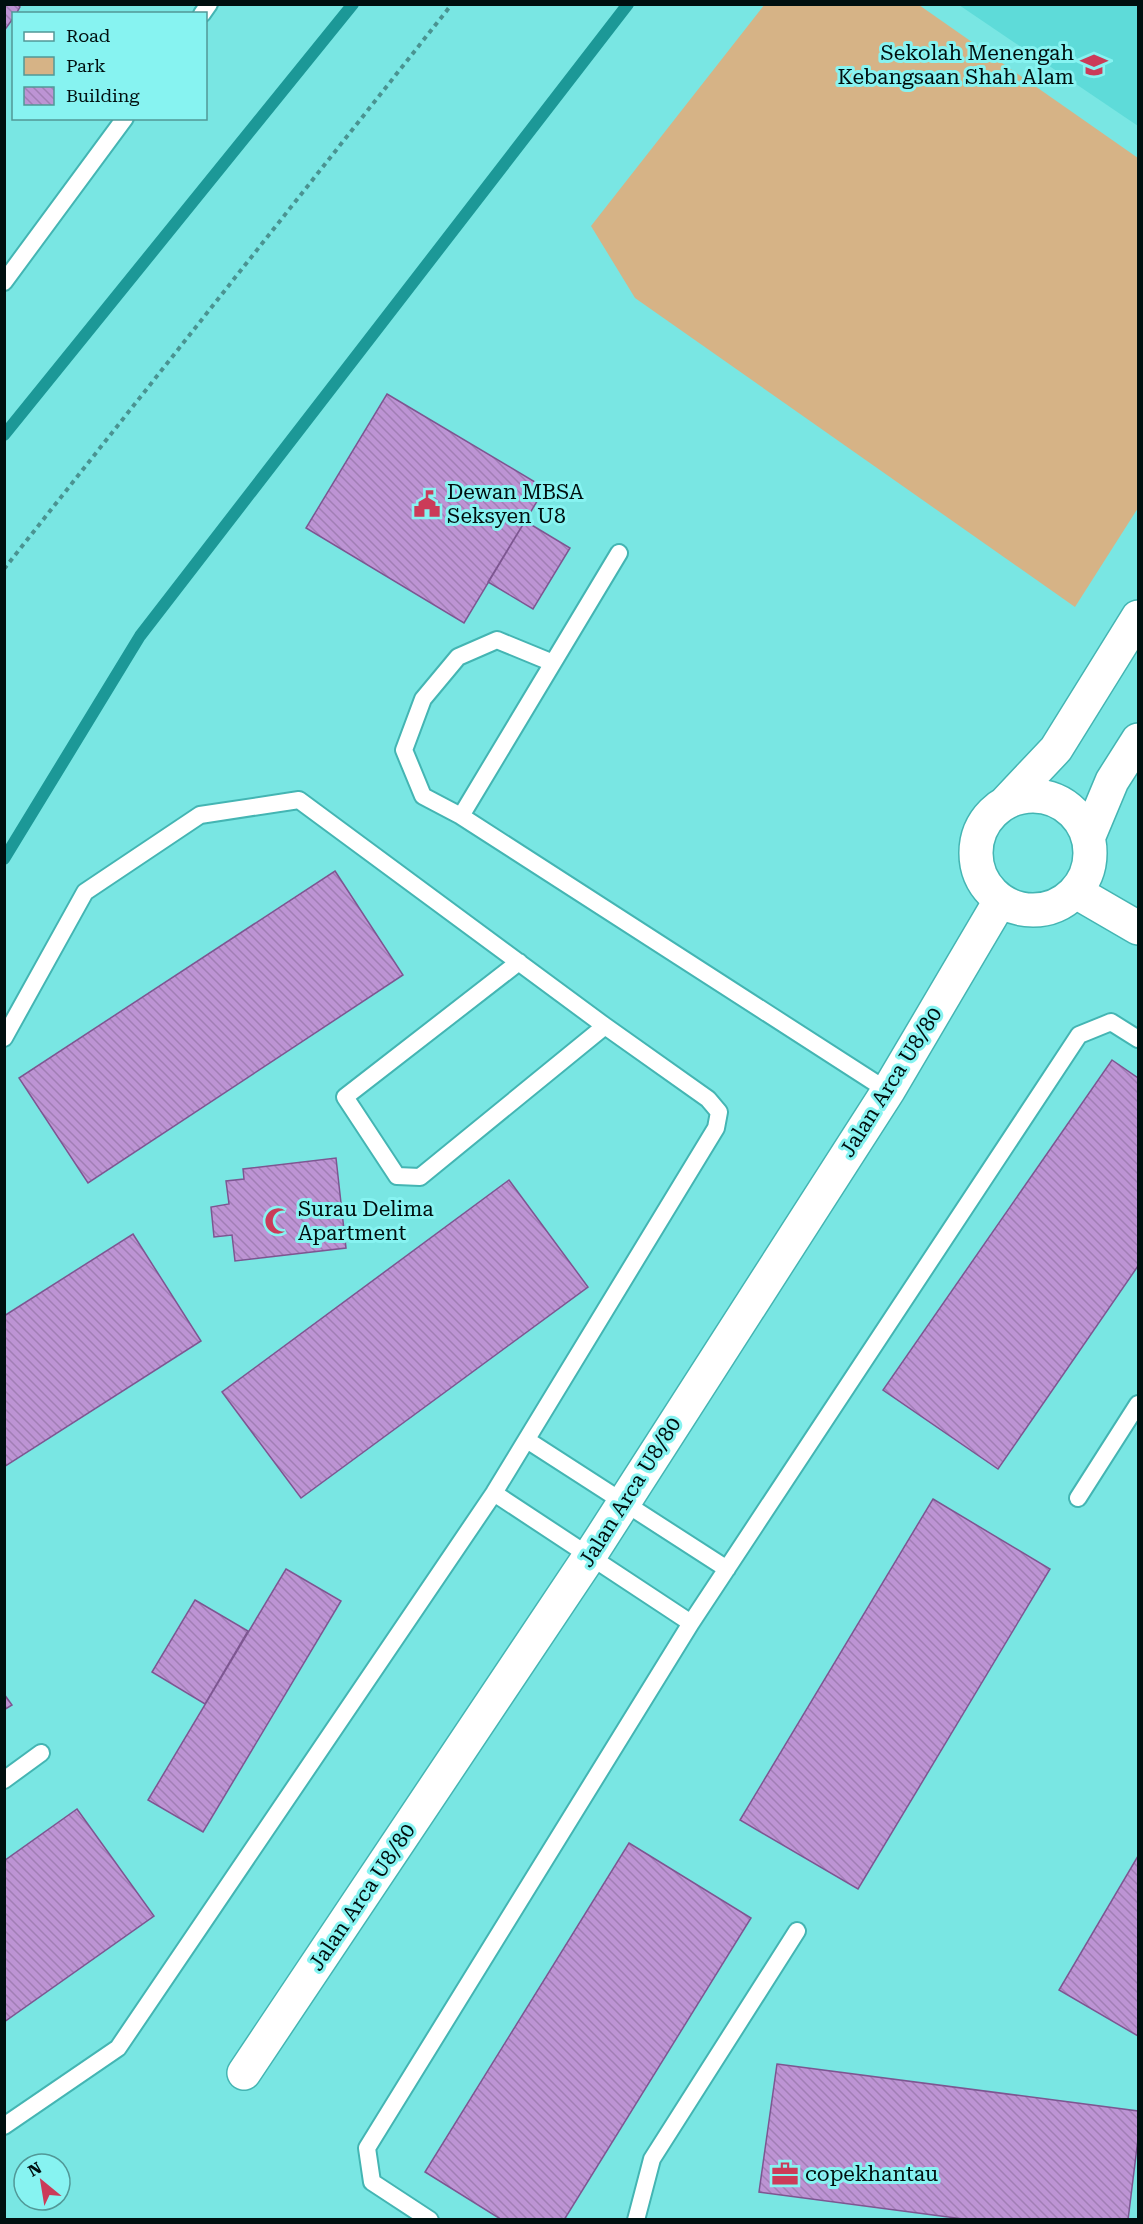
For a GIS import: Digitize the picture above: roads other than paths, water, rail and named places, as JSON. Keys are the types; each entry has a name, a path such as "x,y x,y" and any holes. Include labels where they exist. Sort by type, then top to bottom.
{"street":[{"path":"1006,802 1031,795 1056,799 1076,814 1089,836 1091,855 1087,875 1076,892 1059,904 1040,910 1019,909 1000,901 984,884 975,862 977,838 987,817 1006,802 1056,749 1138,617"},
{"path":"1089,836 1112,781 1138,740"},
{"path":"1076,892 1138,928"},
{"name":"Jalan Arca U8/80","path":"244,2073 589,1557 888,1091 1000,901"}],"lane":[{"path":"4,282 124,120"},
{"path":"461,816 619,553"},
{"path":"553,663 497,640 458,657 423,699 404,750 423,796 461,816 888,1091"},
{"path":"4,1038 86,892 200,814 299,800 604,1026 708,1099 718,1112 716,1128 494,1493 118,2048 4,2126"},
{"path":"519,962 345,1097 397,1176 420,1177 604,1026"},
{"path":"430,2220 372,2182 367,2148 691,1623 1079,1035 1112,1022 1138,1039"},
{"path":"1078,1498 1138,1404"},
{"path":"527,1440 624,1500 727,1569"},
{"path":"494,1493 691,1623"},
{"path":"4,1779 41,1753"},
{"path":"636,2220 652,2159 797,1930"}],"waterway":[{"path":"4,435 353,4"},
{"path":"4,859 140,636 628,4"}],"place":[{"name":"Sekolah Menengah Kebangsaan Shah Alam","path":"1094,65"},
{"name":"Dewan MBSA Seksyen U8","path":"427,504"},
{"name":"Surau Delima Apartment","path":"278,1221"},
{"name":"copekhantau","path":"785,2174"}]}
